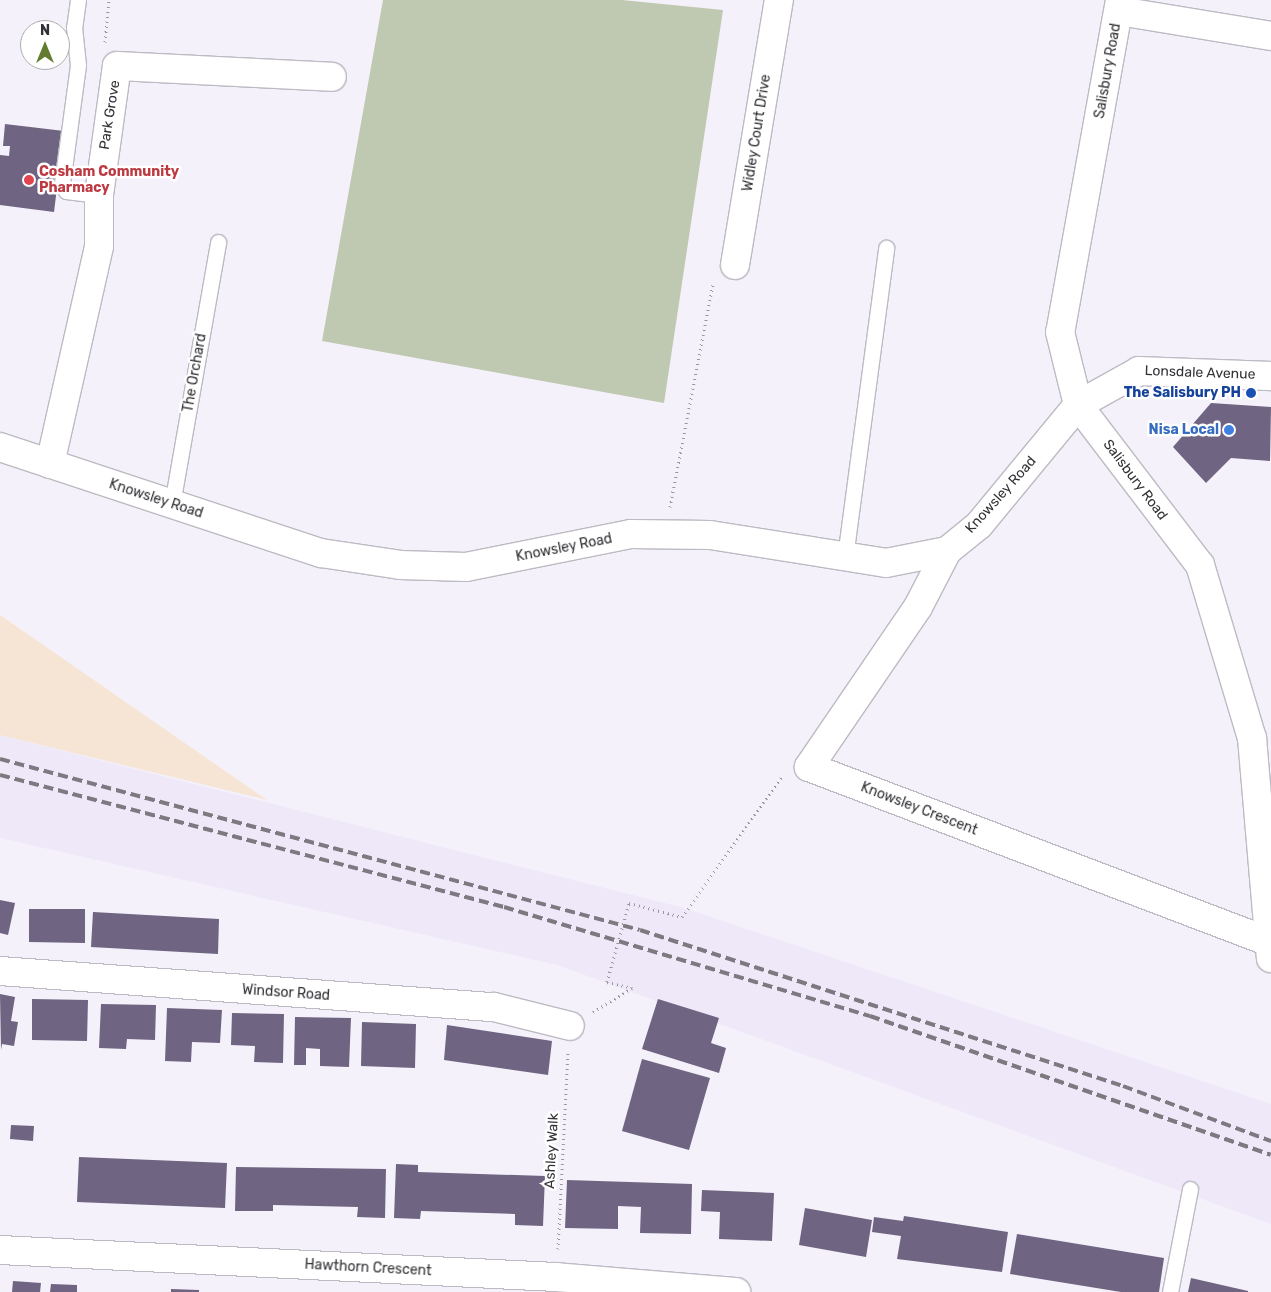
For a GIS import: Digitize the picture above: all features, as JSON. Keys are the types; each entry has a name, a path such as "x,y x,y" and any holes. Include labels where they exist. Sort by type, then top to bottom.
{"street":[{"name":"Widley Court Drive","path":"736,265 780,0"},
{"path":"1120,6 1271,36"},
{"name":"Salisbury Road","path":"1120,6 1060,332 1078,405 1200,566 1252,738 1270,950"},
{"name":"Park Grove","path":"50,464 99,246 98,195 117,66 332,77"},
{"name":"Lonsdale Avenue","path":"1078,405 1139,371 1271,376"},
{"name":"Knowsley Road","path":"0,448 321,553 400,565 466,567 631,534 710,535 886,563 947,551 979,525 1078,405"},
{"path":"809,767 918,607 947,551"},
{"name":"Knowsley Crescent","path":"809,767 1270,950"},
{"name":"Windsor Road","path":"0,971 494,1007 570,1026"},
{"name":"Hawthorn Crescent","path":"0,1250 556,1284 736,1292"}],"lane":[{"path":"78,0 74,27 78,65 62,183 66,190 98,195"},
{"name":"The Orchard","path":"172,504 218,242"},
{"path":"845,557 886,248"},
{"path":"1170,1292 1190,1189"}],"path":[{"path":"109,0 104,50 117,66"},
{"path":"570,1026 632,988 607,982 629,903 682,917 794,759 809,767"},
{"name":"Ashley Walk","path":"556,1284 570,1026"}],"shaded area":[{"path":"0,615 267,800 0,735"},
{"path":"0,735 684,908 1271,1104 1271,1224 557,965 0,838"}],"green space":[{"path":"383,0 622,0 723,10 664,403 322,341"}],"building":[{"name":"Cosham Community Pharmacy","path":"5,124 64,131 54,212 0,205 0,155 9,156 10,146 3,146"},
{"name":"Nisa Local","path":"1211,403 1271,407 1270,461 1231,458 1206,483 1173,447"},
{"path":"0,900 15,903 8,935 0,933"},
{"path":"29,909 85,909 85,943 29,942"},
{"path":"93,912 219,919 218,954 91,947"},
{"path":"0,994 15,997 11,1021 18,1022 14,1046 2,1044 1,1050"},
{"path":"32,999 88,1000 87,1041 32,1040"},
{"path":"658,999 719,1018 711,1043 726,1048 719,1073 642,1049"},
{"path":"101,1004 156,1005 155,1040 127,1039 126,1049 99,1048"},
{"path":"167,1008 222,1010 220,1043 192,1042 191,1062 165,1061"},
{"path":"232,1013 284,1014 283,1063 254,1062 255,1046 231,1045"},
{"path":"295,1017 351,1018 349,1067 320,1066 320,1049 306,1048 306,1065 294,1065"},
{"path":"362,1022 416,1024 415,1068 361,1066"},
{"path":"447,1025 552,1041 548,1075 444,1060"},
{"path":"642,1059 710,1078 689,1150 622,1131"},
{"path":"11,1125 34,1126 33,1141 10,1139"},
{"path":"79,1157 227,1163 225,1208 77,1202"},
{"path":"396,1164 418,1165 418,1172 545,1176 543,1226 515,1225 515,1214 421,1211 420,1219 394,1218"},
{"path":"236,1167 386,1169 385,1218 357,1217 358,1207 273,1205 273,1211 235,1211"},
{"path":"567,1180 692,1184 691,1234 640,1233 641,1207 618,1206 618,1229 565,1228"},
{"path":"702,1190 774,1193 772,1241 719,1239 720,1212 701,1211"},
{"path":"805,1208 872,1220 866,1257 799,1245"},
{"path":"904,1216 1008,1232 1002,1272 897,1259 901,1236 872,1232 874,1217 903,1221"},
{"path":"1017,1234 1164,1258 1159,1292 1121,1292 1010,1274"},
{"path":"1191,1278 1248,1291 1248,1292 1188,1292"},
{"path":"13,1281 41,1283 40,1292 12,1292"},
{"path":"51,1284 77,1285 77,1292 50,1292"},
{"path":"171,1289 199,1290 199,1292 171,1292"}],"railway":[{"path":"0,759 640,930 1123,1086 1271,1141"},
{"path":"0,775 504,907 870,1016 1271,1155"}],"place":[{"name":"Cosham Community Pharmacy","path":"29,180"},
{"name":"The Salisbury PH","path":"1251,393"},
{"name":"Nisa Local","path":"1229,430"}]}
